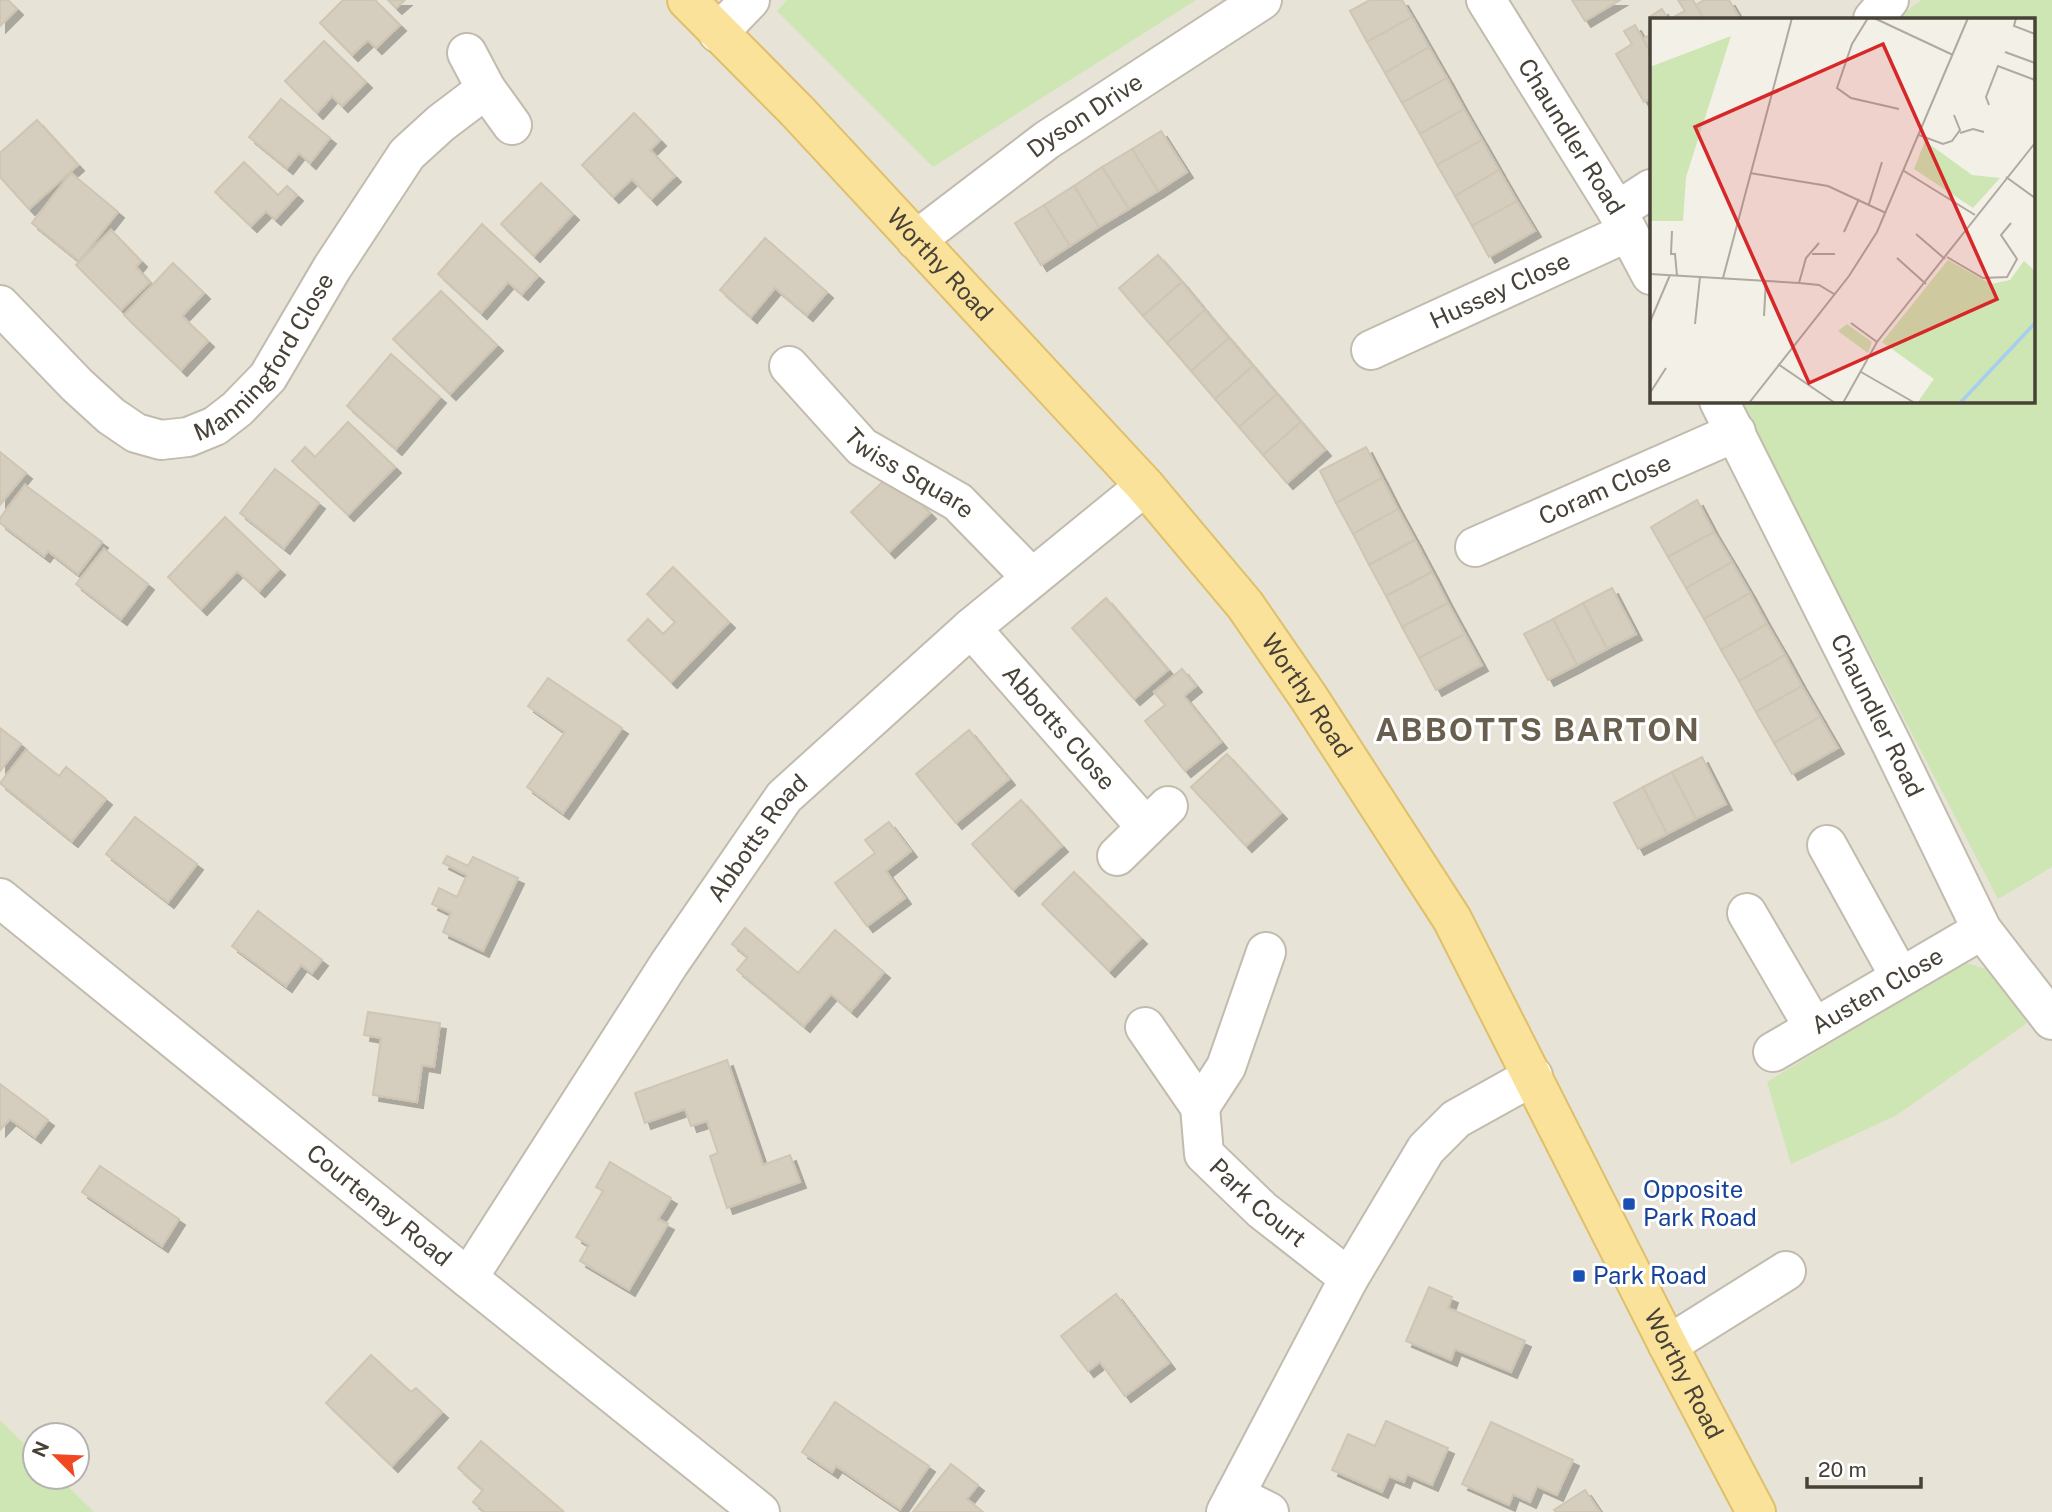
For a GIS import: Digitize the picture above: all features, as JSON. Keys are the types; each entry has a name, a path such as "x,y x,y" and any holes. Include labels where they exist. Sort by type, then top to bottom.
{"main road":[{"name":"Worthy Road","path":"687,0 797,111 1145,485 1245,605 1309,698 1452,919 1668,1345 1756,1512"}],"street":[{"path":"718,33 750,0"},
{"name":"Dyson Drive","path":"916,240 1047,140 1262,0"},
{"name":"Chaundler Road","path":"1486,0 1623,222 1650,273"},
{"path":"1874,18 1889,0"},
{"path":"467,53 486,89 512,125"},
{"name":"Manningford Close","path":"0,305 77,385 111,416 136,433 161,440 188,437 215,426 237,409 268,377 332,268 407,154 441,123 486,89"},
{"name":"Hussey Close","path":"1371,351 1623,222 1650,190"},
{"name":"Twiss Square","path":"789,366 862,447 958,502 1031,578"},
{"name":"Chaundler Road","path":"1728,416 1982,930 2052,1020"},
{"name":"Coram Close","path":"1475,547 1728,416"},
{"name":"Abbotts Road","path":"468,1278 669,964 784,797 971,628 1145,485"},
{"name":"Abbotts Close","path":"971,628 1157,816 1117,856"},
{"path":"1826,845 1900,977"},
{"name":"Courtenay Road","path":"0,898 760,1512"},
{"path":"1747,913 1814,1028"},
{"name":"Austen Close","path":"1773,1052 1982,930"},
{"path":"1144,1027 1200,1107 1226,1068 1266,952"},
{"path":"1269,1512 1231,1504 1349,1278 1426,1149 1456,1119 1533,1076"},
{"name":"Park Court","path":"1200,1107 1204,1154 1262,1210 1349,1278"},
{"path":"1668,1345 1786,1271"}],"shaded area":[{"name":"ABBOTTS BARTON","path":"0,0 2052,0 2052,1512 0,1512"}],"green space":[{"path":"787,0 1196,0 933,167 777,11"},
{"path":"1921,0 2052,0 2052,867 1998,899 1740,402 2035,402 2035,18 1897,18"},
{"path":"1963,962 1993,971 2027,1023 1897,1115 1791,1164 1767,1082"},
{"path":"0,1420 21,1441 21,1491 72,1491 94,1512 0,1512"}],"building":[{"path":"0,0 8,0 17,9 0,26"},
{"path":"343,0 375,0 400,25 376,48 368,40 352,55 320,23"},
{"path":"388,0 405,0 396,8"},
{"path":"1370,0 1402,0 1412,17 1367,42 1350,11"},
{"path":"1572,0 1620,0 1585,21"},
{"path":"1678,0 1693,0 1703,18 1672,18 1685,11"},
{"path":"1704,0 1729,0 1739,18 1703,18 1696,5"},
{"path":"1662,9 1667,18 1652,18 1651,16"},
{"path":"1412,17 1429,47 1385,73 1367,42"},
{"path":"1635,25 1650,51 1650,99 1644,102 1616,54 1632,44 1624,31"},
{"path":"1650,35 1650,51 1643,39"},
{"path":"324,41 366,82 342,106 332,96 317,113 285,81"},
{"path":"1429,47 1447,78 1402,103 1385,73"},
{"path":"1447,78 1464,109 1420,134 1402,103"},
{"path":"281,99 330,138 310,163 299,153 287,168 249,137"},
{"path":"1464,109 1482,140 1437,165 1420,134"},
{"path":"634,113 660,140 650,150 675,176 651,199 632,179 613,197 582,165"},
{"path":"37,120 78,165 29,209 0,177 0,153"},
{"path":"1161,131 1187,172 1158,191 1132,149"},
{"path":"1482,140 1499,170 1455,196 1437,165"},
{"path":"1132,149 1158,191 1129,209 1102,167"},
{"path":"244,162 278,195 287,186 297,195 275,219 266,211 251,226 215,192"},
{"path":"1102,167 1129,209 1099,227 1074,186"},
{"path":"1499,170 1517,201 1472,226 1455,196"},
{"path":"71,173 118,212 79,261 32,223"},
{"path":"541,183 573,214 534,256 501,224"},
{"path":"1074,186 1099,227 1070,246 1044,205"},
{"path":"1517,201 1535,231 1489,257 1472,226"},
{"path":"1044,205 1070,246 1041,265 1015,223"},
{"path":"482,224 538,276 522,294 508,282 481,313 438,274"},
{"path":"111,230 141,261 136,267 150,282 121,310 76,265"},
{"path":"765,238 827,292 807,315 775,288 751,317 720,290"},
{"path":"1158,255 1182,282 1143,316 1119,288"},
{"path":"173,263 204,293 182,316 208,341 181,370 124,315"},
{"path":"1182,282 1205,310 1167,343 1143,316"},
{"path":"441,291 497,345 450,394 393,339"},
{"path":"1205,310 1229,338 1191,371 1167,343"},
{"path":"1229,338 1253,366 1215,399 1191,371"},
{"path":"391,354 440,397 396,449 347,406"},
{"path":"1253,366 1277,394 1239,427 1215,399"},
{"path":"1277,394 1301,422 1263,455 1239,427"},
{"path":"348,422 395,467 348,515 292,461 305,447 315,457"},
{"path":"1301,422 1325,450 1287,483 1263,455"},
{"path":"1366,447 1382,478 1336,503 1320,471"},
{"path":"0,452 26,473 0,505"},
{"path":"275,469 319,503 284,548 240,513"},
{"path":"892,473 930,513 889,552 851,512"},
{"path":"1382,478 1398,509 1353,534 1336,503"},
{"path":"25,485 102,542 78,574 48,551 44,556 0,523 0,518"},
{"path":"1697,500 1714,532 1668,557 1651,527"},
{"path":"1398,509 1415,540 1369,565 1353,534"},
{"path":"225,517 279,569 259,591 237,571 201,609 168,577"},
{"path":"1714,532 1732,562 1686,588 1668,557"},
{"path":"1415,540 1432,572 1386,596 1369,565"},
{"path":"104,549 148,584 121,619 76,584"},
{"path":"1732,562 1750,593 1704,619 1686,588"},
{"path":"673,567 729,622 671,682 628,640 648,619 663,634 675,622 647,594"},
{"path":"1432,572 1448,603 1402,627 1386,596"},
{"path":"1612,588 1636,634 1607,649 1583,603"},
{"path":"1750,593 1767,624 1721,650 1704,619"},
{"path":"1106,598 1168,670 1134,699 1072,628"},
{"path":"1448,603 1465,634 1419,658 1402,627"},
{"path":"1583,603 1607,649 1577,665 1553,619"},
{"path":"1553,619 1577,665 1548,680 1524,634"},
{"path":"1767,624 1785,655 1739,681 1721,650"},
{"path":"1465,634 1482,665 1436,690 1419,658"},
{"path":"1785,655 1802,686 1756,712 1739,681"},
{"path":"1182,669 1196,686 1184,696 1221,742 1185,771 1145,721 1165,705 1154,692"},
{"path":"548,678 622,728 563,813 527,787 565,732 528,706"},
{"path":"1802,686 1820,717 1774,743 1756,712"},
{"path":"1820,717 1838,748 1792,774 1774,743"},
{"path":"0,728 21,744 0,771"},
{"path":"969,730 1009,779 956,823 916,774"},
{"path":"26,750 59,776 66,767 106,799 72,841 0,783"},
{"path":"1227,754 1281,813 1246,846 1191,787"},
{"path":"1702,757 1726,804 1696,819 1672,772"},
{"path":"1672,772 1696,819 1667,834 1643,787"},
{"path":"1643,787 1667,834 1638,849 1614,803"},
{"path":"1021,800 1062,846 1013,890 972,844"},
{"path":"135,817 197,864 168,902 106,854"},
{"path":"889,822 911,851 886,871 905,898 867,926 835,883 875,853 865,840"},
{"path":"447,856 468,866 473,857 518,878 483,951 443,932 451,913 432,904 439,888 457,897 467,875 443,863"},
{"path":"1074,872 1141,938 1109,971 1042,904"},
{"path":"258,911 322,960 312,973 301,965 286,986 232,946"},
{"path":"745,928 798,973 835,930 884,972 851,1011 831,994 804,1026 737,970 748,957 732,944"},
{"path":"368,1012 440,1023 434,1067 422,1065 417,1102 373,1095 381,1038 364,1035"},
{"path":"727,1060 763,1165 790,1155 800,1182 727,1208 710,1156 718,1153 707,1121 691,1126 685,1109 645,1123 635,1093"},
{"path":"0,1084 48,1120 35,1137 10,1119 0,1130"},
{"path":"610,1162 671,1198 658,1219 668,1224 629,1290 580,1261 589,1245 576,1237 603,1191 596,1187"},
{"path":"100,1166 179,1219 162,1246 82,1192"},
{"path":"1429,1287 1452,1297 1448,1308 1525,1341 1511,1372 1455,1349 1451,1360 1406,1341"},
{"path":"1116,1294 1169,1363 1125,1396 1100,1362 1088,1371 1061,1336"},
{"path":"371,1355 411,1392 416,1388 442,1412 392,1466 326,1403"},
{"path":"835,1402 929,1466 900,1509 836,1466 832,1472 802,1452"},
{"path":"1386,1421 1448,1448 1432,1485 1407,1474 1404,1482 1389,1476 1382,1492 1332,1470 1348,1434 1375,1446"},
{"path":"1491,1422 1573,1460 1557,1495 1537,1486 1530,1502 1513,1494 1509,1505 1462,1484"},
{"path":"481,1441 563,1512 485,1512 473,1502 483,1490 458,1468"},
{"path":"951,1464 978,1485 967,1499 983,1512 913,1512"},
{"path":"1585,1490 1600,1512 1554,1510"}],"place":[{"name":"Opposite Park Road","path":"1629,1204"},
{"name":"Park Road","path":"1579,1276"}],"district":[{"name":"ABBOTTS BARTON","path":"1538,730"}]}
